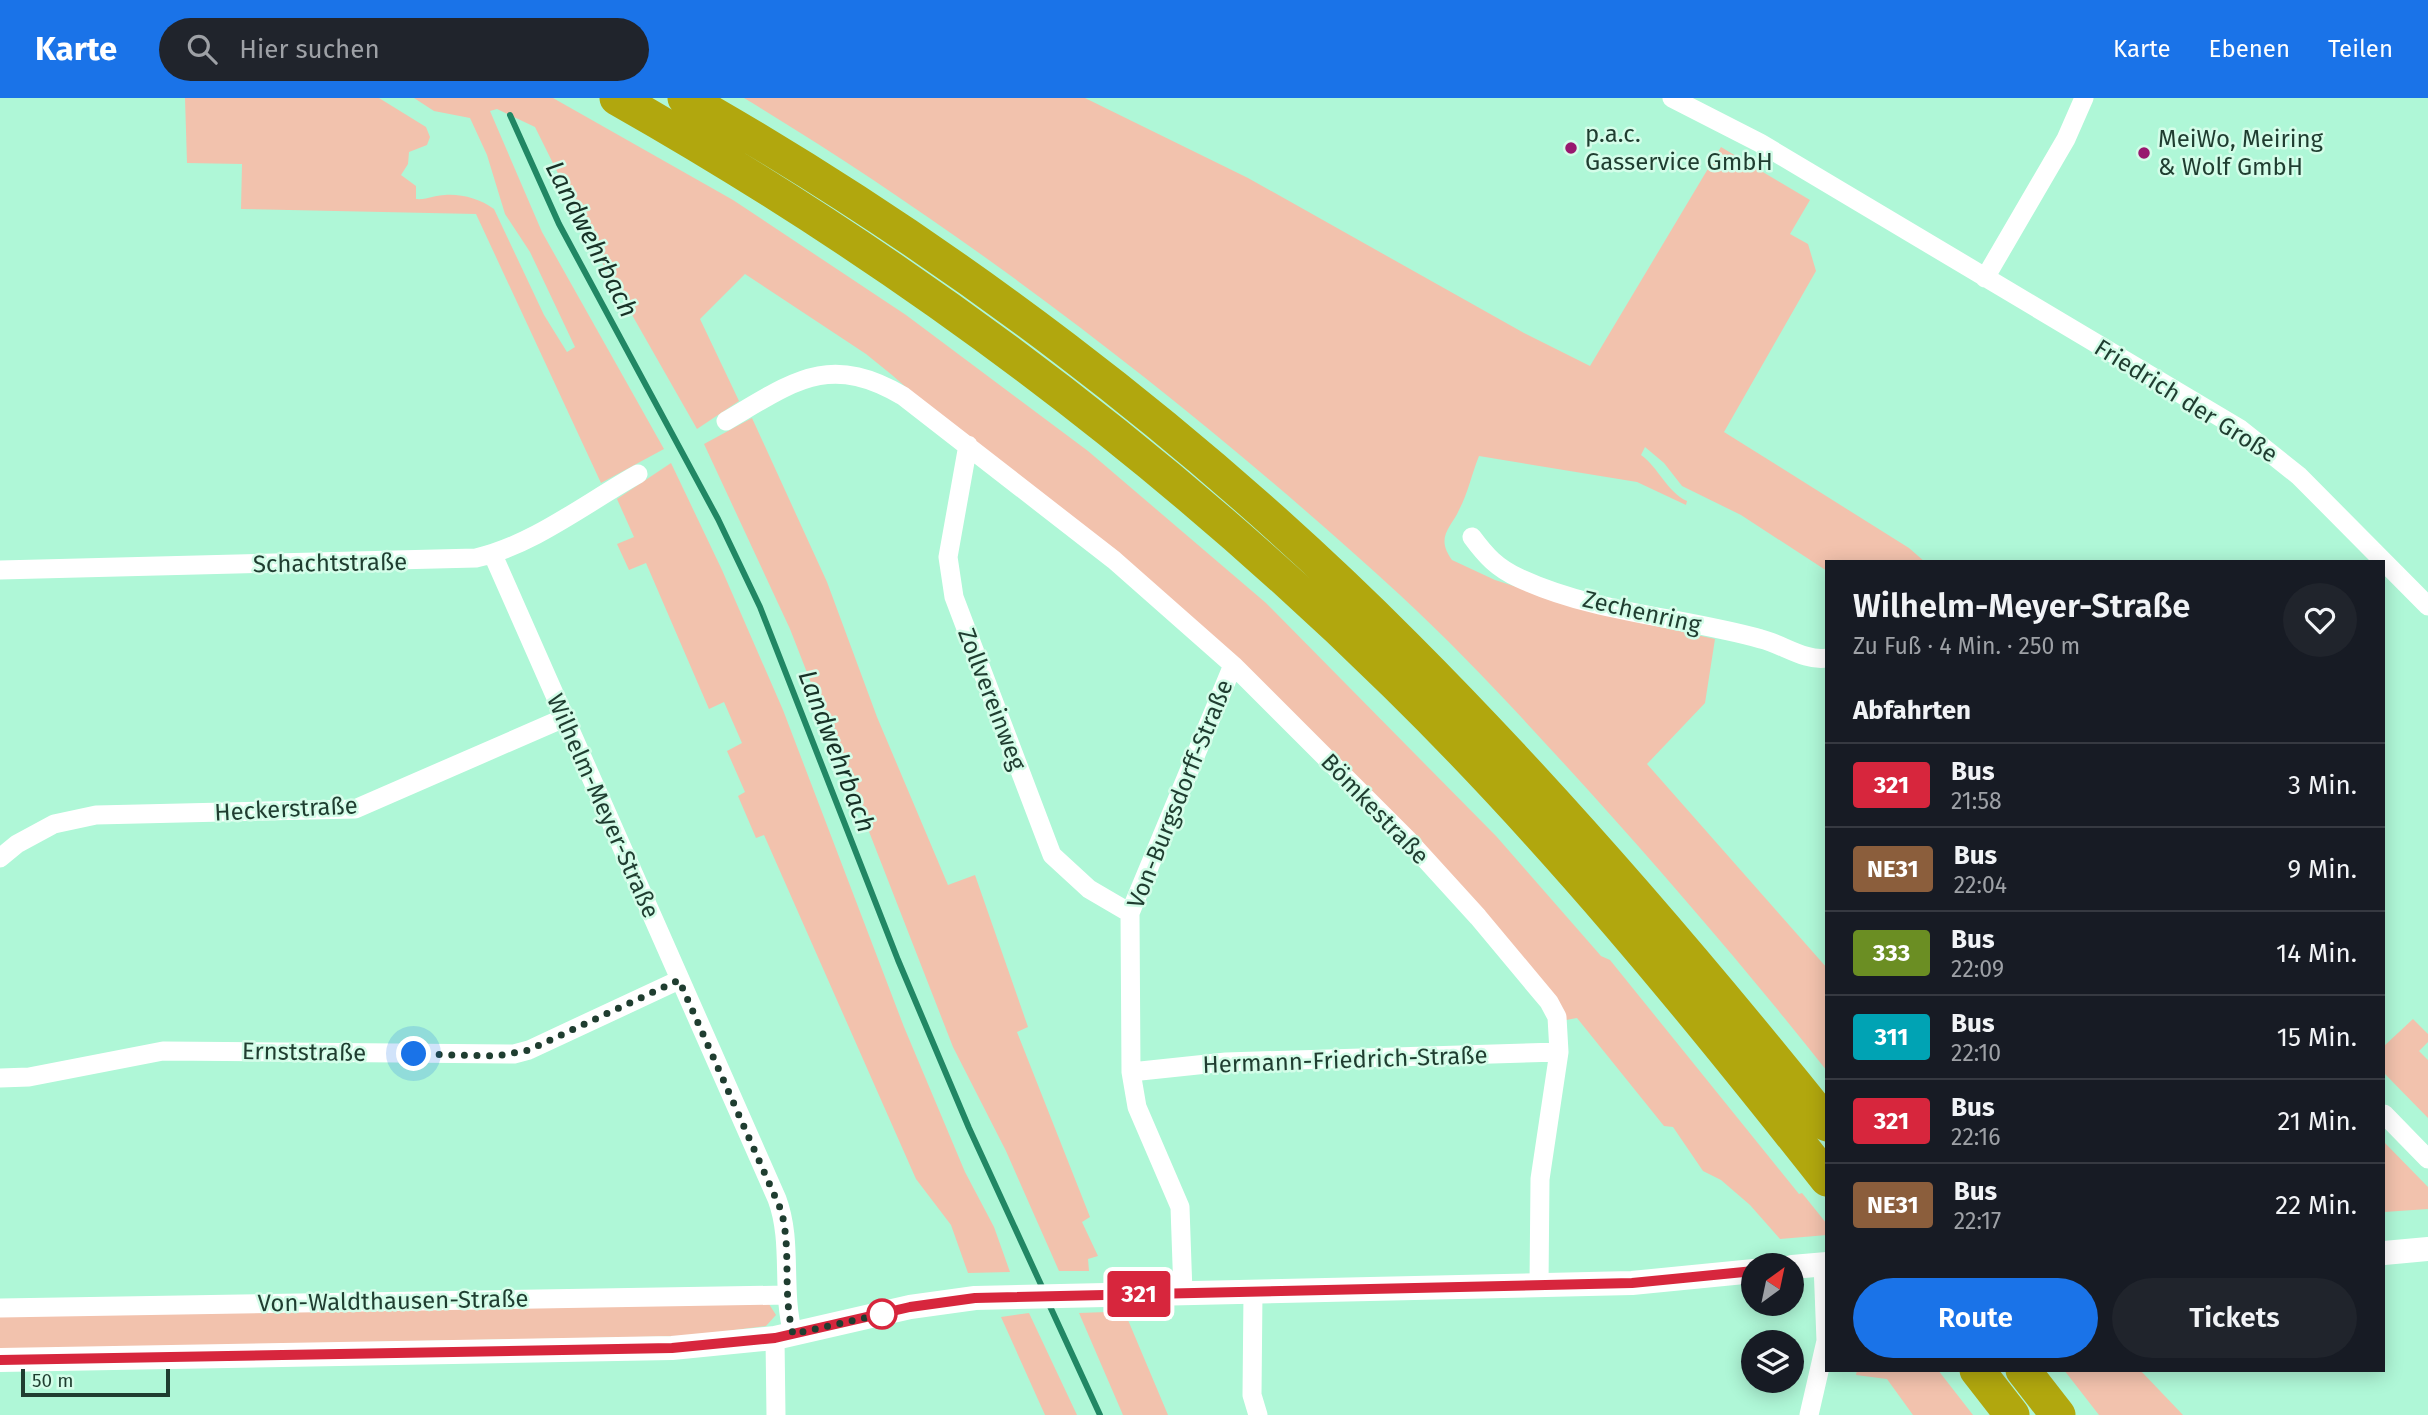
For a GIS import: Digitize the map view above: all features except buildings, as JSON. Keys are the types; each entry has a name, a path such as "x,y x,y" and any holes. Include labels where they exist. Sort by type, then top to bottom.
{"highway":[{"path":"617,98 795,204 980,330 1160,471 1267,563 1399,686 1511,806 1647,959 1825,1177"},
{"path":"685,98 818,178 1018,316 1111,387 1277,525 1403,644 1511,756 1742,1019 1825,1122"},
{"path":"1979,1372 2012,1415"},
{"path":"2025,1372 2058,1415"}],"street":[{"name":"Friedrich der Große","path":"1672,98 1739,131 2240,429 2299,475 2383,560"},
{"path":"1985,278 2066,139 2084,98"},
{"path":"726,421 793,382 824,374 851,374 878,381 904,396 968,445"},
{"name":"Bömkestraße","path":"968,445 1114,560 1233,665 1407,839 1537,985 1557,1017 1559,1052 1540,1179 1539,1285"},
{"name":"Zollvereinweg","path":"968,445 948,557 954,597 1052,855 1089,889 1130,913"},
{"name":"Schachtstraße","path":"0,570 428,561 493,555 638,474"},
{"name":"Zechenring","path":"1472,537 1492,564 1521,579 1594,602 1761,639 1809,657 1825,658"},
{"name":"Wilhelm-Meyer-Straße","path":"493,555 781,1210 786,1236 786,1295 776,1415"},
{"name":"Friedrich der Große","path":"2385,562 2428,606"},
{"name":"Von-Burgsdorff-Straße","path":"1183,1293 1180,1207 1137,1107 1131,1072 1130,913 1233,665"},
{"name":"Heckerstraße","path":"0,858 17,844 54,824 96,815 355,809 564,718"},
{"name":"Ernststraße","path":"0,1078 29,1077 163,1051 514,1054 679,980"},
{"name":"Hermann-Friedrich-Straße","path":"1131,1072 1226,1062 1559,1052"},
{"path":"2385,1115 2428,1159"},
{"path":"2385,1253 2428,1249"},
{"path":"1804,1266 1825,1264"},
{"path":"0,1360 672,1348 784,1336 943,1301 1020,1296 1632,1283 1741,1272"},
{"path":"1253,1292 1252,1395 1258,1415"},
{"name":"Von-Waldthausen-Straße","path":"0,1308 786,1295"},
{"path":"1809,1415 1825,1345"}],"shaded area":[{"path":"185,98 379,98 426,127 430,137 427,145 409,152 408,164 401,175 416,186 416,199 458,195 477,200 494,209 544,315 567,352 575,347 530,252 505,214 487,155 470,118 434,111 414,98 553,98 733,200 906,315 1088,451 1266,603 1496,836 1601,956 1610,960 1799,1194 1802,1193 1825,1222 1825,1235 1780,1239 1750,1205 1721,1180 1703,1171 1673,1127 1664,1126 1577,1018 1566,1020 1389,810 892,375 866,354 745,274 700,319 739,401 697,429 603,264 535,127 497,109 490,111 542,232 664,449 601,483 476,214 241,209 242,164 187,163"},
{"path":"744,98 1085,98 1248,178 1524,333 1590,366 1721,147 1810,200 1790,234 1808,244 1816,271 1724,432 1909,548 1923,560 1825,560 1825,570 1741,515 1682,486 1664,463 1645,447 1641,455 1674,492 1687,501 1686,505 1637,482 1479,456 1462,503 1446,533 1445,545 1452,560 1495,580 1601,614 1715,639 1705,703 1647,764 1825,966 1825,1069 1710,929 1589,791 1425,618 1324,527 1166,394 1001,269 831,152"},
{"path":"752,418 827,582 877,717 948,885 975,875 1028,1027 1017,1032 1090,1217 1082,1222 1098,1256 1088,1259 1089,1271 1059,1271 1006,1151 953,1047 790,629 704,444"},
{"path":"671,463 722,570 783,710 904,1027 965,1172 994,1227 1010,1272 968,1273 951,1225 916,1179 764,835 756,838 738,796 745,792 727,751 742,743 724,702 709,709 646,563 629,570 617,544 634,537 617,499"},
{"path":"2413,1019 2428,1034 2428,1042 2419,1051 2428,1060 2428,1118 2385,1074 2385,1045"},
{"path":"2385,1143 2428,1187 2428,1209 2385,1212"},
{"path":"769,1304 776,1315 766,1326 687,1336 0,1349 0,1315"},
{"path":"1107,1312 1117,1320 1128,1320 1168,1415 1123,1415 1079,1313"},
{"path":"1029,1313 1077,1415 1045,1415 1001,1317"},
{"path":"1857,1372 1940,1372 1973,1415 1913,1415 1887,1379 1856,1375"},
{"path":"2066,1372 2142,1372 2183,1415 2099,1415"}],"waterway":[{"name":"Landwehrbach","path":"510,115 559,224 718,519 760,607 898,960 969,1128 1043,1289"},
{"name":"Landwehrbach","path":"1048,1302 1100,1415"}],"bus line":[{"name":"321","path":"0,1360 672,1348 775,1338 910,1307 975,1298 1632,1283 1741,1272"}],"place":[{"name":"p.a.c. Gasservice GmbH","path":"1571,148"},
{"name":"MeiWo, Meiring & Wolf GmbH","path":"2144,153"}],"route":[{"path":"414,1054 497,1056 529,1050 679,980 781,1210 786,1236 786,1295 793,1334 882,1314"}]}
